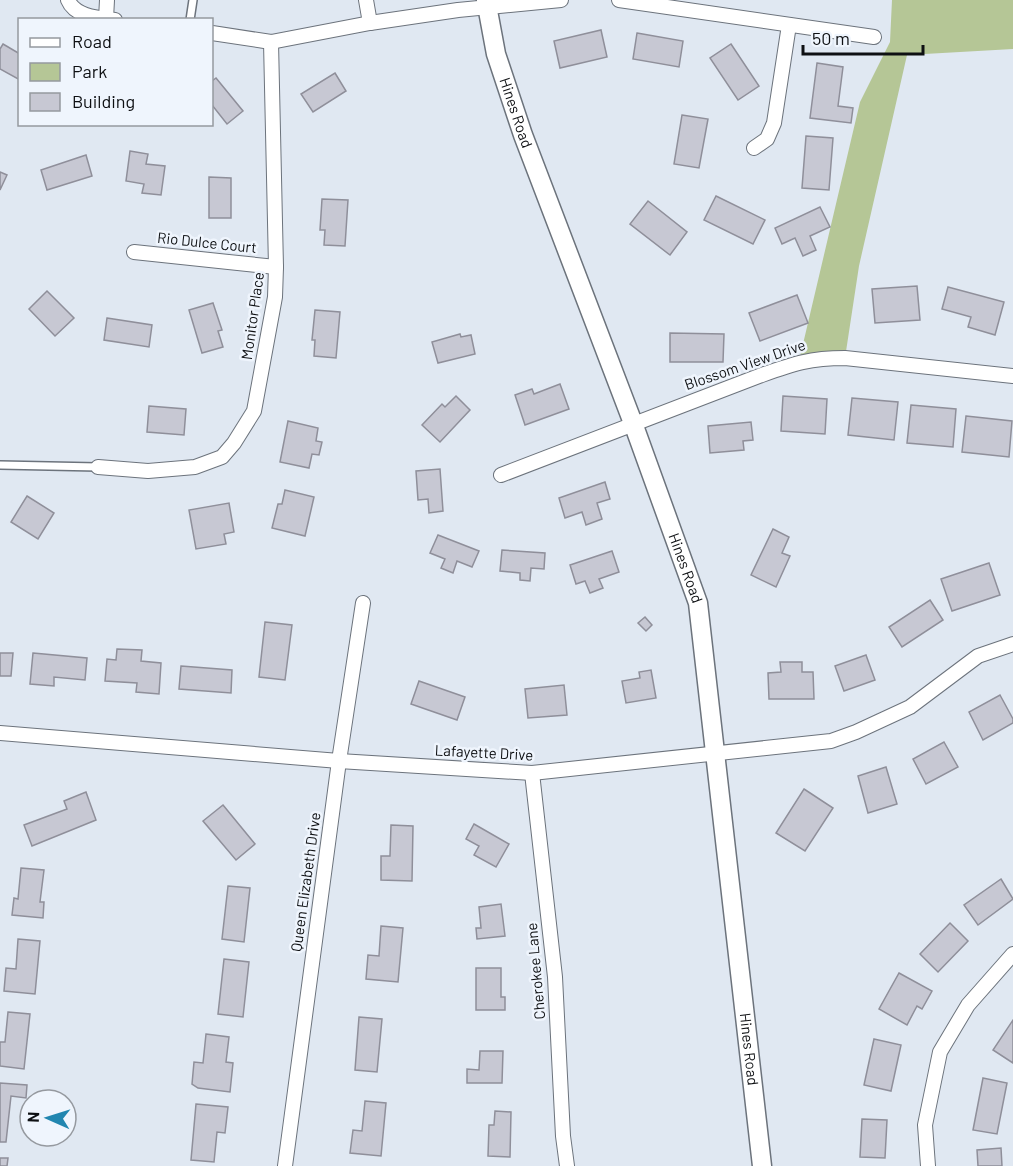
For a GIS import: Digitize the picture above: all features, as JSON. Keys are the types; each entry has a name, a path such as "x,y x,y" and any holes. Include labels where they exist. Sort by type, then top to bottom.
{"street":[{"path":"69,0 70,4 80,13 102,18"},
{"path":"106,18 108,0"},
{"path":"366,0 370,23"},
{"path":"213,33 271,42 486,3 561,0"},
{"path":"619,0 874,37"},
{"name":"Hines Road","path":"486,3 496,54 523,135 699,603 762,1166"},
{"path":"754,148 766,139 774,123 789,25"},
{"name":"Monitor Place","path":"98,466 148,471 195,467 222,457 234,443 254,411 275,297 271,42"},
{"name":"Rio Dulce Court","path":"134,252 276,267"},
{"name":"Blossom View Drive","path":"501,475 633,423 799,362 818,358 846,358 1013,376"},
{"name":"Queen Elizabeth Drive","path":"285,1166 339,761 363,603"},
{"name":"Lafayette Drive","path":"0,733 339,761 532,773 831,741 910,707 978,656 1013,644"},
{"name":"Cherokee Lane","path":"532,773 555,976 563,1136 567,1166"},
{"path":"928,1166 925,1125 940,1052 968,1005 1013,954"}],"lane":[{"path":"190,18 193,0"},
{"path":"0,465 98,466"}],"green space":[{"path":"892,0 1013,0 1013,49 907,55 859,266 845,358 799,361 860,102 890,42"}],"building":[{"path":"601,30 607,57 560,68 554,41"},
{"path":"637,33 683,41 679,67 633,59"},
{"path":"3,44 18,53 18,79 0,69 0,49"},
{"path":"731,44 759,86 738,100 710,58"},
{"path":"817,63 843,67 838,106 853,108 851,123 810,118"},
{"path":"335,73 346,91 313,112 301,94"},
{"path":"216,78 243,111 227,124 213,106 213,80"},
{"path":"682,115 708,119 699,168 674,164"},
{"path":"806,136 833,138 829,190 802,188"},
{"path":"130,151 148,154 146,164 165,166 161,195 142,193 144,184 126,181"},
{"path":"86,155 92,176 47,190 41,170"},
{"path":"0,172 7,175 0,190"},
{"path":"209,177 231,178 231,218 209,218"},
{"path":"716,196 765,220 753,244 704,220"},
{"path":"322,199 348,200 345,246 324,245 325,230 320,230"},
{"path":"648,201 687,232 670,255 630,224"},
{"path":"820,207 830,227 810,236 816,250 803,256 795,238 782,244 775,228"},
{"path":"917,286 920,320 875,323 872,289"},
{"path":"948,287 1004,302 995,335 968,327 971,317 942,309"},
{"path":"47,291 74,318 55,336 29,309"},
{"path":"797,295 808,323 760,341 749,313"},
{"path":"213,303 222,330 218,331 223,347 202,353 189,310"},
{"path":"315,310 340,312 336,358 314,356 315,340 312,340"},
{"path":"107,318 152,325 149,347 104,340"},
{"path":"670,333 724,334 723,362 670,362"},
{"path":"460,334 461,337 471,335 475,354 438,363 432,342"},
{"path":"560,384 569,409 525,425 515,395 532,389 534,394"},
{"path":"456,396 470,410 440,442 422,425 442,404 445,407"},
{"path":"783,396 827,399 825,434 781,431"},
{"path":"852,398 898,402 894,440 848,435"},
{"path":"911,405 956,409 953,447 907,443"},
{"path":"149,406 186,409 184,435 147,432"},
{"path":"966,416 1012,421 1009,457 962,452"},
{"path":"288,421 318,428 316,441 322,442 319,455 312,454 309,468 280,462"},
{"path":"751,422 753,440 743,441 744,450 710,453 708,426"},
{"path":"440,469 443,511 429,513 428,499 418,500 416,471"},
{"path":"605,482 610,499 597,503 602,519 586,525 582,512 565,518 559,498"},
{"path":"285,490 314,497 305,536 272,528 278,504 282,504"},
{"path":"27,496 54,513 38,539 11,522"},
{"path":"229,503 234,532 224,534 226,544 196,549 189,510"},
{"path":"773,529 789,537 782,553 790,556 776,587 751,575"},
{"path":"438,535 479,551 472,567 457,561 453,573 441,568 445,559 430,553"},
{"path":"502,550 545,553 544,569 531,568 530,581 520,580 520,573 500,571"},
{"path":"612,551 619,572 599,579 603,588 590,593 585,581 576,584 570,565"},
{"path":"989,563 1000,595 952,611 941,579"},
{"path":"930,600 943,620 902,647 889,627"},
{"path":"645,617 652,625 646,631 638,623"},
{"path":"265,622 292,625 285,680 259,677"},
{"path":"117,649 142,650 141,661 161,663 159,694 136,692 137,683 105,681 107,659 116,660"},
{"path":"0,653 13,653 11,676 0,676"},
{"path":"33,653 87,658 85,680 54,677 54,686 30,684"},
{"path":"866,655 875,680 844,691 835,666"},
{"path":"780,662 802,662 802,672 813,672 814,699 769,699 768,673 781,672"},
{"path":"181,666 232,670 231,693 179,689"},
{"path":"651,670 656,698 626,703 622,681 640,678 639,672"},
{"path":"419,681 465,697 457,720 411,704"},
{"path":"564,685 567,715 528,718 525,689"},
{"path":"1000,695 1013,723 983,740 969,712"},
{"path":"944,742 958,767 926,784 913,759"},
{"path":"886,767 897,804 868,813 858,776"},
{"path":"804,789 833,808 805,851 776,833"},
{"path":"86,792 96,820 32,846 24,825 67,809 64,801"},
{"path":"223,805 255,844 236,860 203,821"},
{"path":"474,824 509,844 496,867 474,855 479,846 466,839"},
{"path":"391,825 413,826 412,881 381,880 381,856 390,856"},
{"path":"21,868 44,870 40,902 44,902 43,918 12,915 14,898 18,899"},
{"path":"1001,879 1013,899 978,925 964,905"},
{"path":"228,886 250,888 244,942 222,939"},
{"path":"501,904 505,936 477,939 476,928 481,928 479,907"},
{"path":"950,923 968,941 938,972 920,954"},
{"path":"381,926 403,928 398,982 366,979 368,955 379,956"},
{"path":"18,939 40,941 35,994 4,991 6,968 16,969"},
{"path":"224,959 249,962 243,1017 218,1014"},
{"path":"476,968 501,968 501,997 505,997 505,1010 476,1010"},
{"path":"899,973 932,991 922,1009 917,1006 907,1025 879,1009"},
{"path":"8,1012 30,1014 24,1069 0,1066 0,1042 5,1042"},
{"path":"359,1017 382,1019 377,1072 355,1070"},
{"path":"1013,1020 1013,1063 993,1050"},
{"path":"206,1034 229,1037 226,1062 233,1063 230,1092 198,1088 192,1084 194,1062 203,1063"},
{"path":"874,1039 901,1045 891,1091 864,1085"},
{"path":"480,1051 503,1051 502,1083 467,1083 467,1069 479,1070"},
{"path":"983,1078 1007,1083 997,1134 973,1130"},
{"path":"0,1083 27,1085 27,1088 18,1088 18,1097 11,1096 6,1142 0,1142"},
{"path":"365,1101 386,1103 381,1156 350,1153 353,1130 362,1131"},
{"path":"196,1104 228,1107 225,1133 217,1132 214,1162 191,1160"},
{"path":"495,1111 511,1112 510,1157 488,1156 489,1125 494,1125"},
{"path":"862,1119 887,1120 885,1158 860,1157"},
{"path":"1001,1148 1002,1166 978,1166 977,1150"},
{"path":"0,1158 8,1158 7,1166 0,1166"}]}
